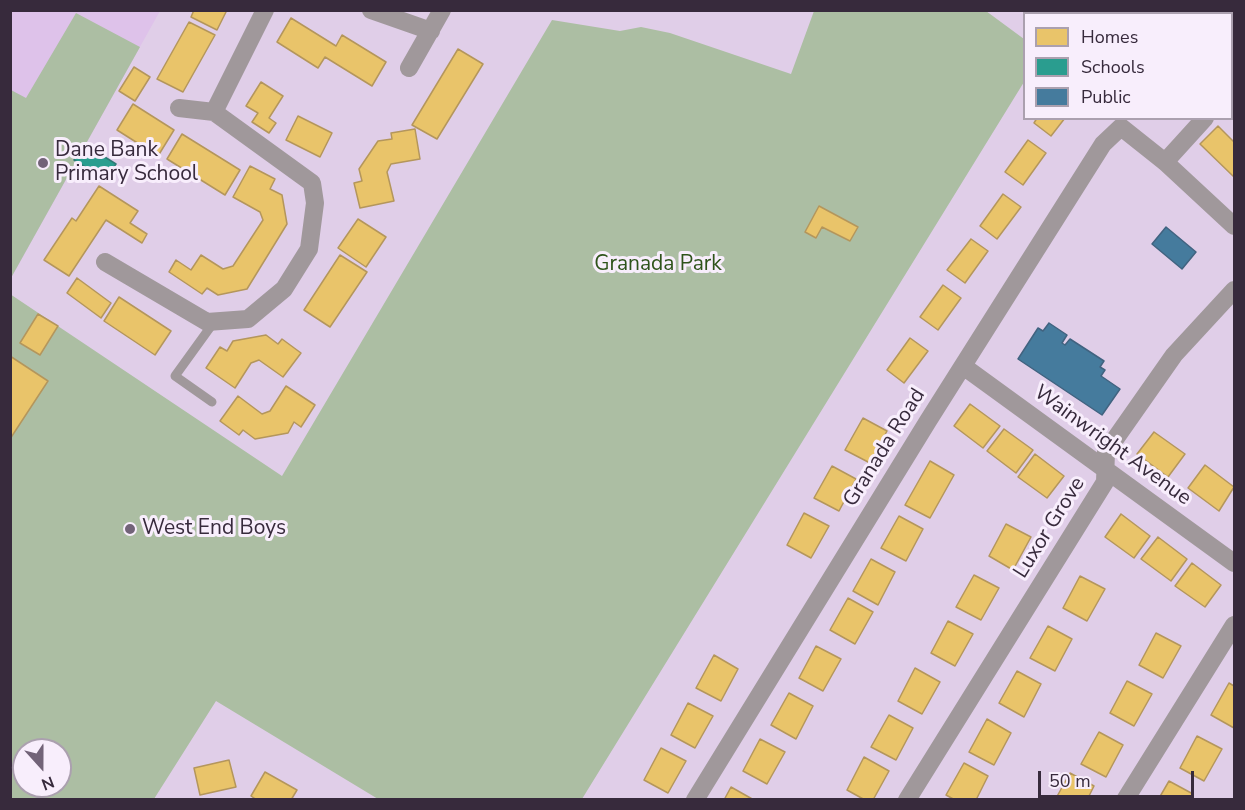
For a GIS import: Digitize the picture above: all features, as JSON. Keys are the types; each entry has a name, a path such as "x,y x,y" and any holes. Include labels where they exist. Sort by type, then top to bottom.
{"street":[{"path":"214,112 265,10"},
{"path":"371,10 430,31"},
{"path":"409,68 442,10"},
{"path":"105,262 207,322 214,322 248,319 284,289 309,249 315,203 312,183 214,112 179,108"},
{"path":"1165,162 1202,120"},
{"path":"1121,123 1234,226"},
{"name":"Granada Road","path":"695,800 963,366 1103,144 1121,123"},
{"name":"Luxor Grove","path":"907,800 1105,482 1107,452 1174,355 1234,290"},
{"name":"Wainwright Avenue","path":"963,366 1234,563"},
{"path":"1125,800 1234,625"}],"lane":[{"path":"212,402 174,376 214,322"}],"shaded area":[{"name":"Dane Bank Primary School","path":"11,11 160,11 11,278"}],"green space":[{"name":"Granada Park","path":"814,11 986,11 1023,38 1023,84 582,799 378,799 216,701 154,799 11,799 10,294 282,476 552,20 620,31 641,27 670,33 791,74"},
{"name":"Dane Bank Primary School","path":"76,13 140,47 11,278 11,90 26,98"}],"building: Homes":[{"path":"194,10 227,10 217,30 191,17"},
{"path":"1047,10 1073,10 1074,12 1048,12"},
{"path":"1135,10 1165,10 1166,12 1136,12"},
{"path":"291,18 336,46 342,35 386,62 372,86 325,57 318,68 277,42"},
{"path":"189,22 215,35 183,92 157,79"},
{"path":"1234,26 1233,64 1233,28"},
{"path":"458,49 483,64 437,139 412,125"},
{"path":"134,67 150,77 135,101 119,91"},
{"path":"261,82 283,96 269,118 276,123 269,133 252,122 258,113 246,106"},
{"path":"133,104 174,130 158,156 117,130"},
{"path":"298,116 332,133 320,157 286,140"},
{"path":"1036,120 1063,120 1051,136 1034,123"},
{"path":"1218,126 1234,142 1234,177 1200,144"},
{"path":"415,129 420,159 391,164 387,172 394,201 360,208 354,183 362,181 359,169 378,141 392,139 391,133"},
{"path":"182,134 240,170 225,195 167,159"},
{"path":"1028,140 1046,153 1023,185 1005,172"},
{"path":"250,166 275,179 270,189 282,195 287,224 247,289 218,295 207,288 202,294 169,272 176,260 191,270 201,255 223,269 233,266 263,220 260,212 233,197"},
{"path":"99,186 138,211 130,223 147,234 142,243 106,220 69,276 44,260 72,218 76,221"},
{"path":"1003,194 1021,207 997,239 980,226"},
{"path":"819,206 858,227 850,241 822,227 816,238 805,232"},
{"path":"358,219 386,237 366,267 338,248"},
{"path":"971,239 988,251 965,283 947,270"},
{"path":"340,255 367,272 330,327 304,310"},
{"path":"77,278 111,303 101,318 67,293"},
{"path":"943,285 961,298 938,330 920,317"},
{"path":"119,297 171,331 155,355 104,321"},
{"path":"38,314 58,326 40,355 20,343"},
{"path":"266,335 278,344 282,339 301,353 283,377 259,360 251,363 235,388 206,368 220,347 227,351 233,341"},
{"path":"910,338 928,351 904,383 887,370"},
{"path":"10,356 48,381 10,439"},
{"path":"286,386 315,405 301,427 294,422 288,433 255,439 243,430 239,435 220,421 238,396 262,414 270,411"},
{"path":"970,404 1000,426 983,448 954,426"},
{"path":"863,418 887,431 870,463 845,450"},
{"path":"1004,429 1033,450 1016,473 987,451"},
{"path":"1154,432 1185,454 1168,477 1137,454"},
{"path":"1035,454 1064,476 1047,498 1018,477"},
{"path":"930,461 954,475 930,518 905,505"},
{"path":"1205,465 1234,487 1219,511 1188,488"},
{"path":"832,466 856,479 839,511 814,498"},
{"path":"804,513 829,526 811,558 787,545"},
{"path":"1121,514 1150,536 1134,558 1105,537"},
{"path":"899,516 923,529 906,561 881,548"},
{"path":"1006,524 1031,537 1013,570 989,556"},
{"path":"1158,537 1187,559 1171,581 1141,559"},
{"path":"871,559 895,572 878,605 853,591"},
{"path":"1192,563 1221,585 1205,607 1175,586"},
{"path":"974,575 999,588 981,620 956,607"},
{"path":"1080,576 1105,589 1087,621 1063,608"},
{"path":"848,598 873,612 855,644 830,630"},
{"path":"948,621 973,634 955,666 931,653"},
{"path":"1048,626 1072,639 1055,671 1030,658"},
{"path":"1156,633 1181,646 1163,678 1139,665"},
{"path":"816,646 841,659 823,691 799,678"},
{"path":"714,655 738,669 721,701 696,688"},
{"path":"915,668 940,682 922,714 898,701"},
{"path":"1017,671 1041,684 1024,717 999,703"},
{"path":"1127,681 1152,694 1134,726 1110,713"},
{"path":"1229,683 1234,686 1234,728 1211,715"},
{"path":"789,693 813,706 796,739 771,725"},
{"path":"688,703 713,716 695,748 671,735"},
{"path":"889,715 913,728 896,760 871,747"},
{"path":"987,719 1011,733 994,765 969,752"},
{"path":"1099,732 1123,745 1106,777 1081,764"},
{"path":"1197,736 1222,749 1204,781 1180,768"},
{"path":"760,739 785,752 767,784 743,771"},
{"path":"661,748 686,761 668,793 644,780"},
{"path":"864,757 889,771 873,800 865,800 847,790"},
{"path":"229,760 236,787 200,795 194,768"},
{"path":"964,763 988,776 976,800 955,800 946,795"},
{"path":"265,772 297,790 291,800 257,800 251,796"},
{"path":"1070,773 1094,786 1087,800 1055,800"},
{"path":"1169,781 1193,794 1190,800 1158,800"},
{"path":"731,787 754,800 724,800"}],"building: Schools":[{"path":"84,144 116,164 106,180 74,160"}],"building: Public":[{"path":"1166,227 1196,252 1182,269 1152,244"},
{"path":"1049,323 1067,335 1062,343 1065,345 1070,339 1104,361 1100,367 1105,370 1101,376 1120,389 1102,415 1018,359 1038,328 1043,331"}],"place":[{"name":"Dane Bank Primary School","path":"43,163"},
{"name":"West End Boys","path":"130,529"}]}
